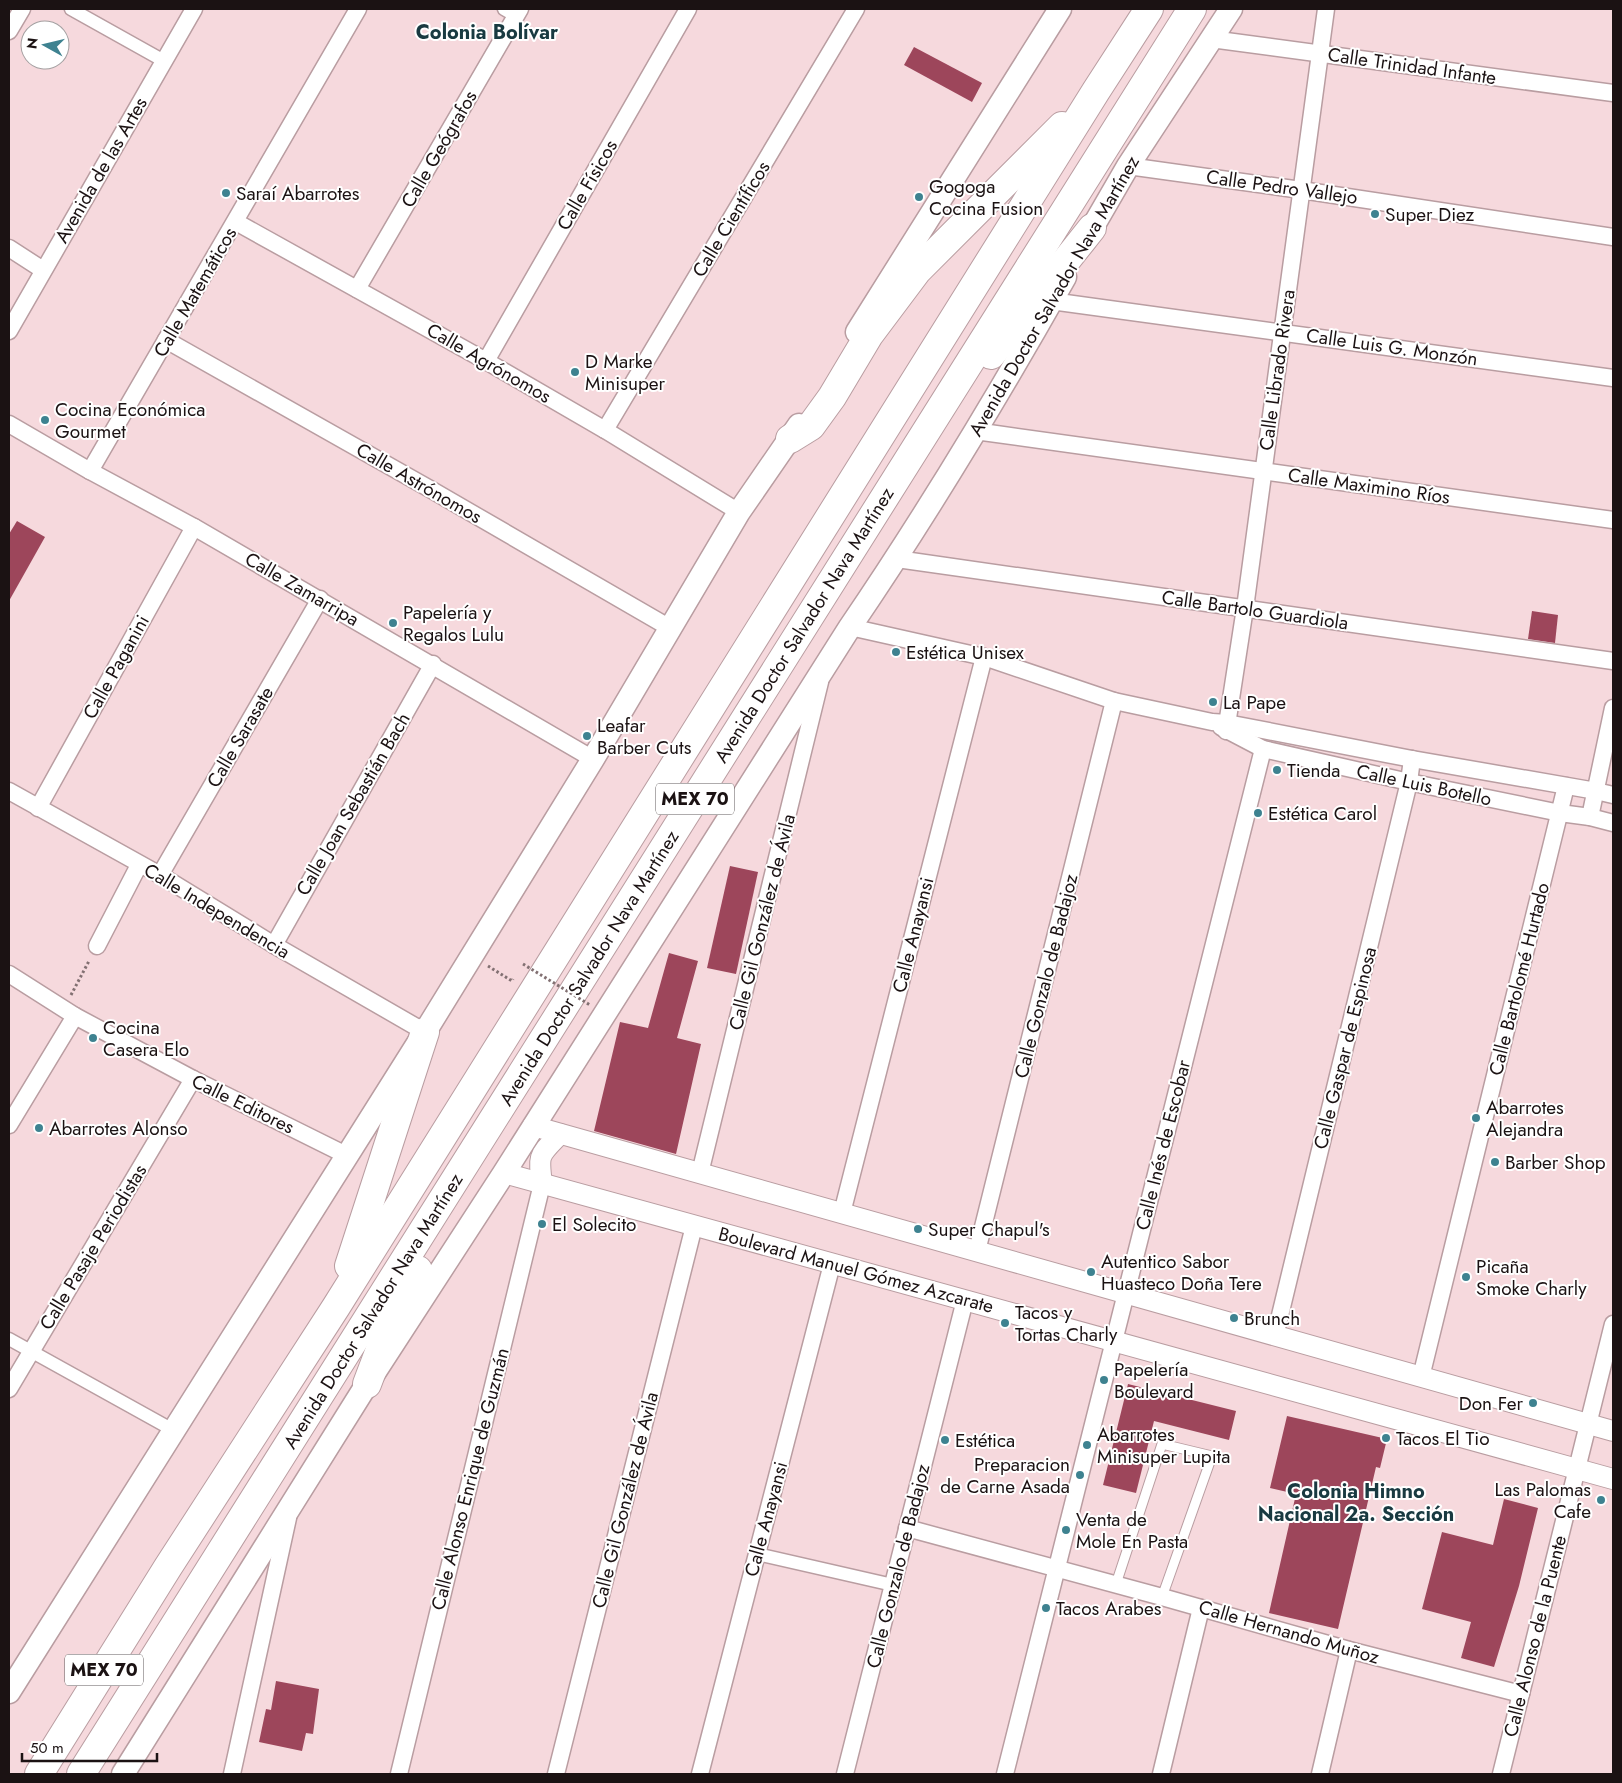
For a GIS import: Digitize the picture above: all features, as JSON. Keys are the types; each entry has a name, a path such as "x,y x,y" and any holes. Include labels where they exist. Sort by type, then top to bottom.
{"highway":[{"name":"Avenida Doctor Salvador Nava Martínez","path":"40,1774 168,1567 336,1307 1096,91 1150,9"},
{"name":"Avenida Doctor Salvador Nava Martínez","path":"81,1774 1192,9"},
{"path":"790,440 811,426 832,397 869,335 917,271 1096,91"},
{"path":"944,402 979,369 1092,228"},
{"path":"336,1307 425,1032"},
{"path":"367,1384 390,1323 514,1088"}],"main road":[{"path":"9,1692 348,1156 472,956 593,759 738,512 790,440 1060,9"},
{"name":"Avenida Doctor Salvador Nava Martínez","path":"124,1774 367,1384 504,1173 850,627 896,559 975,431 1128,166 1231,9"},
{"path":"108,1774 128,1750 156,1722"}],"street":[{"path":"9,31 22,9"},
{"path":"71,9 164,61"},
{"name":"Avenida de las Artes","path":"9,330 194,9"},
{"name":"Calle Físicos","path":"486,360 688,9"},
{"name":"Calle Científicos","path":"605,430 856,9"},
{"name":"Calle Librado Rivera","path":"1222,726 1245,608 1326,9"},
{"name":"Calle Matemáticos","path":"90,471 236,222 354,10"},
{"name":"Calle Geógrafos","path":"357,289 514,11"},
{"name":"Calle Trinidad Infante","path":"1212,39 1613,94"},
{"name":"Calle Pedro Vallejo","path":"1128,166 1613,237"},
{"name":"Calle Agrónomos","path":"236,222 486,360 605,430 738,512"},
{"path":"9,248 43,270"},
{"name":"Calle Luis G. Monzón","path":"1051,301 1613,378"},
{"name":"Calle Astrónomos","path":"166,340 670,628"},
{"name":"Calle Zamarripa","path":"9,424 90,471 194,526 593,759"},
{"name":"Calle Maximino Ríos","path":"975,431 1613,520"},
{"name":"Calle Paganini","path":"38,808 194,526"},
{"name":"Calle Bartolo Guardiola","path":"896,559 1613,660"},
{"name":"Calle Sarasate","path":"160,876 320,599"},
{"name":"Calle Luis Botello","path":"850,627 984,658 1114,701 1222,726 1613,795"},
{"name":"Calle Anayansi","path":"842,1213 984,658"},
{"name":"Calle Joan Sebastián Bach","path":"274,945 433,664"},
{"name":"Calle Gil González de Ávila","path":"700,1173 823,670"},
{"name":"Calle Gonzalo de Badajoz","path":"977,1251 1114,701"},
{"path":"1590,817 1613,708"},
{"name":"Calle Luis Botello","path":"1222,726 1263,749 1409,782 1613,823"},
{"name":"Calle Inés de Escobar","path":"1005,1774 1263,749"},
{"name":"Calle Gaspar de Espinosa","path":"1275,1336 1409,782 1412,759"},
{"name":"Calle Bartolomé Hurtado","path":"1421,1377 1566,786"},
{"name":"Calle Independencia","path":"9,791 160,876 274,945 425,1032"},
{"path":"97,946 139,865"},
{"name":"Calle Editores","path":"9,974 70,1012 193,1079 348,1156"},
{"path":"9,1125 70,1012"},
{"name":"Calle Pasaje Periodistas","path":"9,1389 193,1079"},
{"path":"533,1126 1613,1431"},
{"path":"542,1184 539,1163 541,1154 560,1134"},
{"name":"Boulevard Manuel Gómez Azcarate","path":"504,1173 1613,1479"},
{"name":"Calle Alonso Enrique de Guzmán","path":"399,1774 542,1184"},
{"name":"Calle Gil González de Ávila","path":"556,1774 694,1226"},
{"name":"Calle Anayansi","path":"700,1774 832,1264"},
{"name":"Calle Gonzalo de Badajoz","path":"845,1774 965,1300"},
{"name":"Calle Alonso de la Puente","path":"1501,1774 1613,1324"},
{"path":"9,1339 30,1353 173,1430"},
{"path":"232,1774 290,1507"},
{"name":"Calle Hernando Muñoz","path":"907,1528 1162,1596 1349,1650 1521,1694"},
{"path":"757,1554 893,1585"},
{"path":"1161,1774 1201,1608"},
{"path":"1320,1774 1349,1650"}],"lane":[{"path":"1116,1584 1162,1444 1212,1456 1162,1596"}],"path":[{"path":"70,1012 97,946"},
{"path":"472,956 512,982"},
{"path":"523,964 590,1005"}],"building":[{"path":"914,47 982,83 972,102 904,65"},
{"path":"17,521 45,537 9,601 9,534"},
{"path":"1532,611 1558,615 1555,643 1528,639"},
{"path":"730,866 758,872 736,974 707,968"},
{"path":"669,953 698,961 677,1038 701,1044 676,1154 594,1131 620,1022 648,1028"},
{"path":"1128,1384 1236,1411 1229,1440 1154,1421 1136,1493 1103,1485"},
{"path":"1287,1416 1387,1439 1380,1468 1376,1467 1338,1629 1269,1613 1296,1494 1270,1488"},
{"path":"1504,1499 1538,1508 1519,1586 1494,1667 1461,1658 1471,1622 1422,1609 1442,1532 1493,1545"},
{"path":"276,1681 319,1689 313,1734 306,1733 302,1751 259,1742 266,1709 271,1710"}],"place":[{"name":"Saraí Abarrotes","path":"226,193"},
{"name":"Gogoga Cocina Fusion","path":"919,197"},
{"name":"Super Diez","path":"1375,214"},
{"name":"D Marke Minisuper","path":"575,372"},
{"name":"Cocina Económica Gourmet","path":"45,420"},
{"name":"Papelería y Regalos Lulu","path":"393,623"},
{"name":"Estética Unisex","path":"896,652"},
{"name":"La Pape","path":"1213,702"},
{"name":"Leafar Barber Cuts","path":"587,736"},
{"name":"Tienda","path":"1277,770"},
{"name":"Estética Carol","path":"1258,813"},
{"name":"Cocina Casera Elo","path":"93,1038"},
{"name":"Abarrotes Alejandra","path":"1476,1118"},
{"name":"Abarrotes Alonso","path":"39,1128"},
{"name":"Barber Shop","path":"1495,1162"},
{"name":"El Solecito","path":"542,1224"},
{"name":"Super Chapul's","path":"918,1229"},
{"name":"Autentico Sabor Huasteco Doña Tere","path":"1091,1272"},
{"name":"Picaña Smoke Charly","path":"1466,1277"},
{"name":"Brunch","path":"1234,1318"},
{"name":"Tacos y Tortas Charly","path":"1005,1323"},
{"name":"Papelería Boulevard","path":"1104,1380"},
{"name":"Don Fer","path":"1533,1403"},
{"name":"Tacos El Tio","path":"1386,1438"},
{"name":"Estética","path":"945,1440"},
{"name":"Abarrotes Minisuper Lupita","path":"1087,1445"},
{"name":"Preparacion de Carne Asada","path":"1080,1475"},
{"name":"Las Palomas Cafe","path":"1601,1500"},
{"name":"Venta de Mole En Pasta","path":"1066,1530"},
{"name":"Tacos Arabes","path":"1046,1608"}],"district":[{"name":"Colonia Bolívar","path":"487,32"},
{"name":"Colonia Himno Nacional 2a. Sección","path":"1356,1502"}]}
